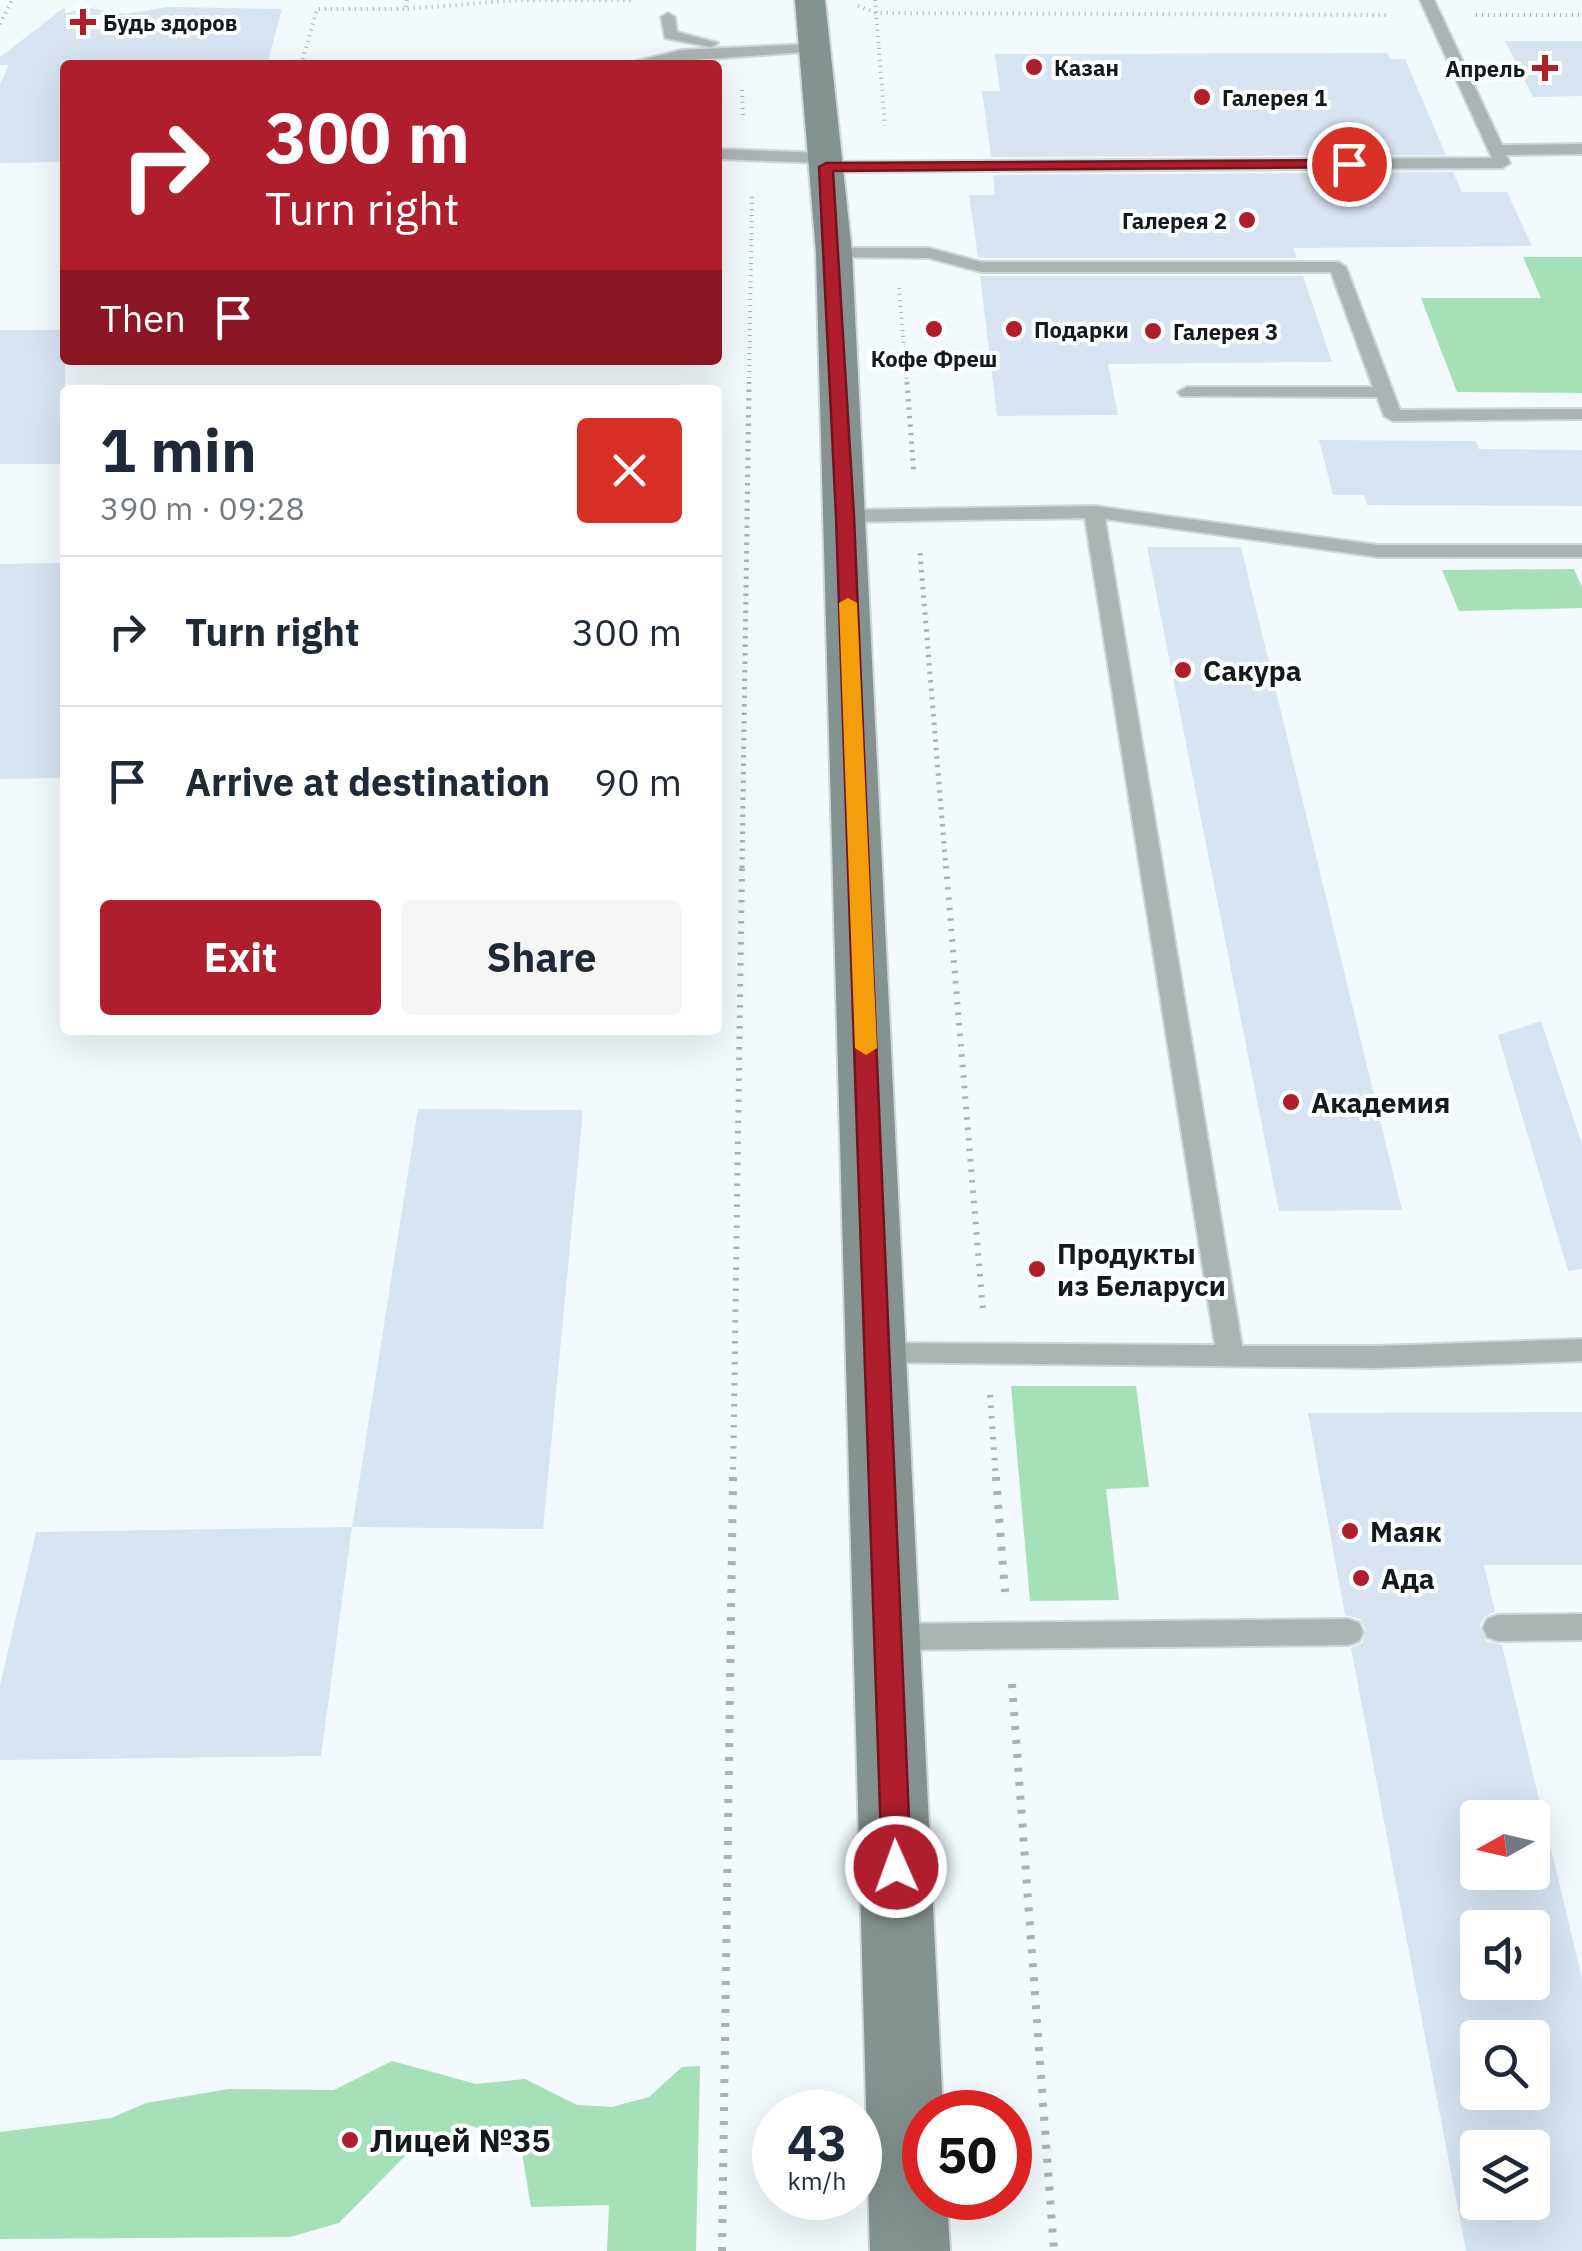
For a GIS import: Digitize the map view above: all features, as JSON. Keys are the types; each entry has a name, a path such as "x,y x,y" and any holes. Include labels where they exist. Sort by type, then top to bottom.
{"main road":[{"path":"812,24 834,253 910,2251"}],"lane":[{"path":"722,154 888,167 1502,163 1431,8"},
{"path":"668,18 670,35 740,49"},
{"path":"679,59 740,49 812,24"},
{"path":"1498,150 1582,150"},
{"path":"834,253 929,253 982,267 1338,267 1393,416 1582,414"},
{"path":"1187,392 1384,392"},
{"path":"845,516 1094,512 1378,552 1582,551"},
{"path":"1094,512 1230,1357"},
{"path":"877,1354 1230,1357 1582,1350"},
{"path":"1498,1628 1582,1627"},
{"path":"888,1637 1348,1632"}],"path":[{"path":"0,24 12,0"},
{"path":"302,60 317,9 312,0"},
{"path":"405,9 407,0"},
{"path":"317,9 405,9 520,0 646,0"},
{"path":"843,0 876,14 1431,8 1582,16"},
{"path":"875,0 888,167"},
{"path":"722,2251 752,187"},
{"path":"896,253 1009,1636 1054,2251"}],"green space":[{"path":"1523,257 1582,257 1582,393 1457,392 1421,298 1541,298"},
{"path":"1574,569 1582,587 1582,608 1459,611 1442,570"},
{"path":"1011,1386 1136,1386 1149,1487 1106,1489 1119,1600 1030,1601"},
{"name":"Лицей №35","path":"392,2061 476,2084 525,2079 577,2105 612,2107 649,2097 682,2067 700,2066 696,2251 607,2251 609,2205 531,2207 521,2147 472,2126 412,2149 339,2223 290,2237 0,2239 0,2132 111,2118 146,2103 229,2089 334,2090"}],"building":[{"path":"65,7 65,13 90,8 126,14 167,7 282,9 268,60 60,60 60,162 0,163 0,84 9,65 0,65 0,57"},
{"path":"1505,41 1582,41 1582,96 1533,97"},
{"name":"Галерея 1","path":"1387,53 1390,59 1405,59 1446,155 991,157 982,91 1000,91 995,54"},
{"name":"Галерея 2","path":"1453,172 1462,192 1507,192 1532,246 1293,248 1297,258 982,258 978,257 969,195 995,195 993,175"},
{"name":"Галерея 3","path":"980,276 1303,276 1332,362 1108,364 1118,415 997,416"},
{"path":"0,330 60,330 60,365 65,365 65,385 60,385 60,464 0,464"},
{"path":"1319,440 1476,441 1479,449 1582,450 1582,506 1367,505 1364,495 1333,495"},
{"path":"1147,547 1241,547 1402,1210 1279,1211"},
{"path":"60,563 60,778 0,779 0,564"},
{"path":"1541,1021 1582,1144 1582,1269 1568,1271 1498,1035"},
{"path":"418,1109 583,1110 543,1529 352,1527"},
{"path":"1582,1412 1582,1565 1484,1565 1495,1612 1484,1617 1480,1626 1486,1641 1502,1645 1539,1800 1460,1800 1460,1890 1550,1890 1550,1845 1582,1978 1582,2251 1466,2251 1460,2220 1550,2220 1550,2130 1460,2130 1460,2220 1351,1648 1362,1643 1366,1630 1360,1619 1345,1615 1308,1413"},
{"path":"352,1527 321,1756 0,1760 0,1685 36,1532"}],"slow traffic":[{"path":"848,603 866,1048"}],"place":[{"name":"Будь здоров","path":"83,22"},
{"name":"Казан","path":"1034,67"},
{"name":"Апрель","path":"1545,68"},
{"name":"Галерея 1","path":"1202,97"},
{"name":"Галерея 2","path":"1247,220"},
{"name":"Кофе Фреш","path":"934,329"},
{"name":"Подарки","path":"1014,329"},
{"name":"Галерея 3","path":"1153,331"},
{"name":"Сакура","path":"1183,670"},
{"name":"Академия","path":"1291,1102"},
{"name":"Продукты из Беларуси","path":"1037,1269"},
{"name":"Маяк","path":"1350,1531"},
{"name":"Ада","path":"1361,1578"},
{"name":"Лицей №35","path":"350,2140"}],"route":[{"path":"896,1867 845,516 834,253 826,167 1349,164"}]}
